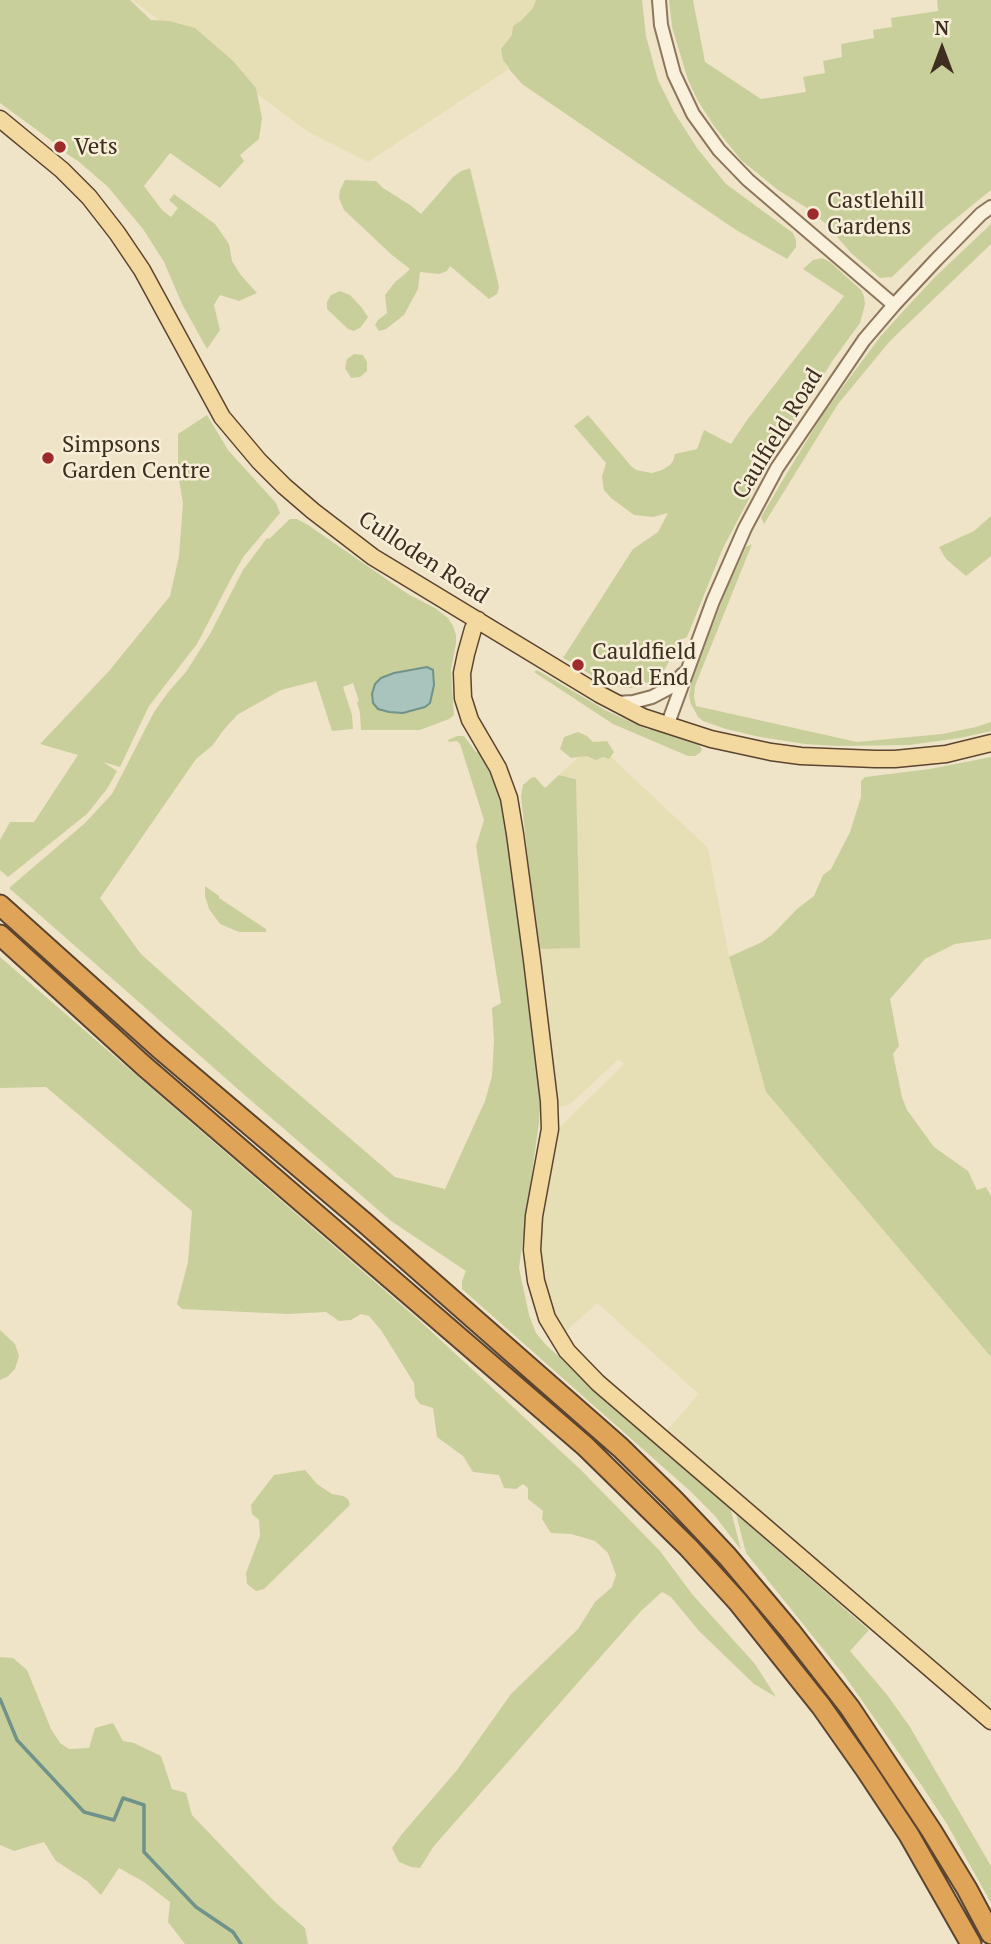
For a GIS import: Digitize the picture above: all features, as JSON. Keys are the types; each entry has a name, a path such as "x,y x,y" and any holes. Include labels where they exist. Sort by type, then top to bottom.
{"highway":[{"path":"0,905 159,1048 548,1383 674,1500 727,1556 850,1709 931,1830 991,1934"},
{"path":"0,935 144,1066 585,1446 688,1546 746,1611 821,1706 909,1835 971,1944"}],"main road":[{"name":"Culloden Road","path":"0,118 62,170 89,197 117,233 142,270 222,417 259,461 313,511 373,557 615,703 667,726 771,752 834,759 895,759 946,754 991,743"},
{"path":"478,620 466,654 463,698 470,720 498,768 509,798 549,1101 550,1129 534,1216 532,1250 536,1281 547,1318 567,1351 598,1383 991,1721"}],"street":[{"path":"659,0 661,25 674,74 693,114 719,150 747,180 894,305"},
{"name":"Caulfield Road","path":"667,726 713,601 745,528 777,468 857,350 894,305 981,214 991,207"},
{"path":"615,703 652,697 671,687 688,669"},
{"path":"673,708 693,733"}],"shaded area":[{"path":"132,0 547,0 514,51 509,69 368,162 307,131"},
{"path":"595,742 708,848 730,962 766,1092 991,1357 991,1708 667,1430 699,1394 597,1303 565,1332 551,1306 543,1277 540,1230 558,1133 561,1126 624,1064 619,1059 569,1105 558,1107 538,949 579,948 576,778 559,775"}],"green space":[{"path":"0,0 130,0 151,20 169,21 195,28 233,61 256,88 262,118 259,139 240,155 244,161 220,188 170,153 144,186 162,210 171,217 178,208 169,200 174,194 215,224 229,244 232,261 257,293 239,301 220,295 214,305 220,330 207,349 182,304 164,262 143,229 108,187 60,147 0,103"},
{"path":"536,0 642,0 646,36 658,80 674,112 697,148 726,184 793,233 796,247 787,259 736,230 522,84 503,60 501,49 512,35 513,26 533,8"},
{"path":"669,0 693,0 705,62 761,99 806,92 803,77 825,73 823,61 842,57 841,44 874,38 873,30 892,27 891,18 938,11 937,0 991,0 991,190 938,233 892,277 880,278 851,253 826,224 741,160 714,126 688,80 672,27"},
{"path":"470,168 499,287 497,294 489,299 450,266 447,271 439,274 420,272 418,289 404,315 379,331 375,325 387,313 385,295 410,269 344,210 339,198 345,180 376,181 421,214 453,177"},
{"path":"991,224 991,244 890,341 838,404 764,524 761,517 823,414 880,337 935,277"},
{"path":"822,258 861,290 865,304 860,323 833,360 768,463 723,548 687,637 680,640 665,669 649,682 631,688 619,687 598,679 580,668 580,663 575,664 563,658 633,549 658,532 668,513 653,517 634,515 611,498 604,490 602,477 606,463 574,426 588,415 631,466 636,470 652,473 670,465 675,454 697,449 704,430 731,444 844,296 803,269 813,260"},
{"path":"340,291 350,295 368,317 361,327 354,331 348,329 327,309 331,295"},
{"path":"354,354 363,355 367,362 367,371 360,377 351,378 345,368 347,359"},
{"path":"207,415 228,450 276,503 280,513 244,556 197,644 149,706 120,767 103,762 117,771 107,789 87,814 8,877 0,870 0,840 10,822 34,822 78,755 40,744 109,671 170,596 179,556 183,503 178,474 178,434"},
{"path":"991,516 991,556 966,576 946,559 939,547 974,531"},
{"path":"290,519 297,519 308,525 408,594 448,618 456,635 451,670 454,715 420,730 361,730 359,701 353,683 343,687 352,715 353,729 332,731 316,681 281,690 237,715 213,745 196,759 100,898 141,954 395,1177 445,1189 485,1101 492,1076 492,1008 501,1003 476,846 484,820 460,744 448,740 464,736 476,752 479,751 498,790 507,824 541,1090 519,1268 529,1315 536,1333 546,1345 730,1507 741,1550 715,1516 689,1490 462,1289 466,1271 391,1221 9,888 85,823 112,794 154,712 186,672 210,634 243,570 267,538"},
{"path":"752,544 695,686 696,706 857,742 942,734 991,722 991,731 909,745 838,746 760,737 703,721 691,704 689,696 692,681 726,590 746,547"},
{"path":"537,670 607,711 649,730 651,727 698,743 701,752 688,756 613,724 534,672"},
{"path":"578,732 593,742 607,741 614,752 609,759 603,757 596,760 587,756 571,758 560,749 564,737"},
{"path":"991,757 991,939 955,944 925,959 890,999 899,1046 893,1054 907,1110 934,1147 968,1171 977,1190 986,1187 991,1196 991,1357 766,1092 729,957 762,942 814,896 823,875 831,869 850,832 861,797 861,781 865,777 930,769"},
{"path":"559,775 576,779 580,948 538,949 521,797 523,785 531,778 535,777 545,788"},
{"path":"205,886 266,929 266,932 239,932 220,924 209,909"},
{"path":"0,957 420,1321 580,1469 660,1551 692,1594 755,1664 776,1697 754,1684 699,1631 671,1597 662,1592 641,1611 434,1846 420,1868 399,1862 392,1848 402,1834 457,1770 511,1694 578,1629 595,1602 612,1587 616,1575 608,1553 595,1541 571,1534 551,1533 542,1519 543,1511 528,1499 528,1488 523,1484 516,1489 504,1488 499,1475 473,1472 463,1456 437,1437 433,1408 420,1404 415,1397 414,1383 381,1330 369,1316 361,1314 351,1320 339,1321 326,1312 287,1314 182,1309 177,1304 188,1262 192,1211 46,1087 0,1088"},
{"path":"0,1330 15,1344 19,1356 15,1369 0,1380"},
{"path":"305,1470 317,1484 332,1494 348,1499 350,1505 264,1589 256,1591 247,1584 246,1573 260,1536 259,1520 252,1514 251,1505 274,1475"},
{"path":"736,1514 869,1630 850,1651 910,1727 991,1866 991,1903 947,1824 922,1786 844,1675 746,1553"},
{"path":"0,1657 13,1658 27,1670 51,1729 60,1743 69,1749 89,1748 95,1728 113,1723 123,1741 134,1743 161,1756 172,1789 186,1793 192,1815 275,1902 305,1928 308,1944 185,1944 168,1922 170,1902 144,1882 119,1868 101,1895 87,1881 56,1861 44,1842 14,1851 0,1845"}],"water":[{"path":"427,667 433,670 434,685 430,703 425,707 403,713 389,712 378,709 373,703 375,684 381,678"}],"waterway":[{"path":"0,1699 17,1740 84,1812 114,1820 123,1798 144,1805 144,1852 196,1907 233,1932 241,1944"}],"place":[{"name":"Vets","path":"60,147"},
{"name":"Castlehill Gardens","path":"813,214"},
{"name":"Simpsons Garden Centre","path":"48,458"},
{"name":"Cauldfield Road End","path":"578,665"}]}
